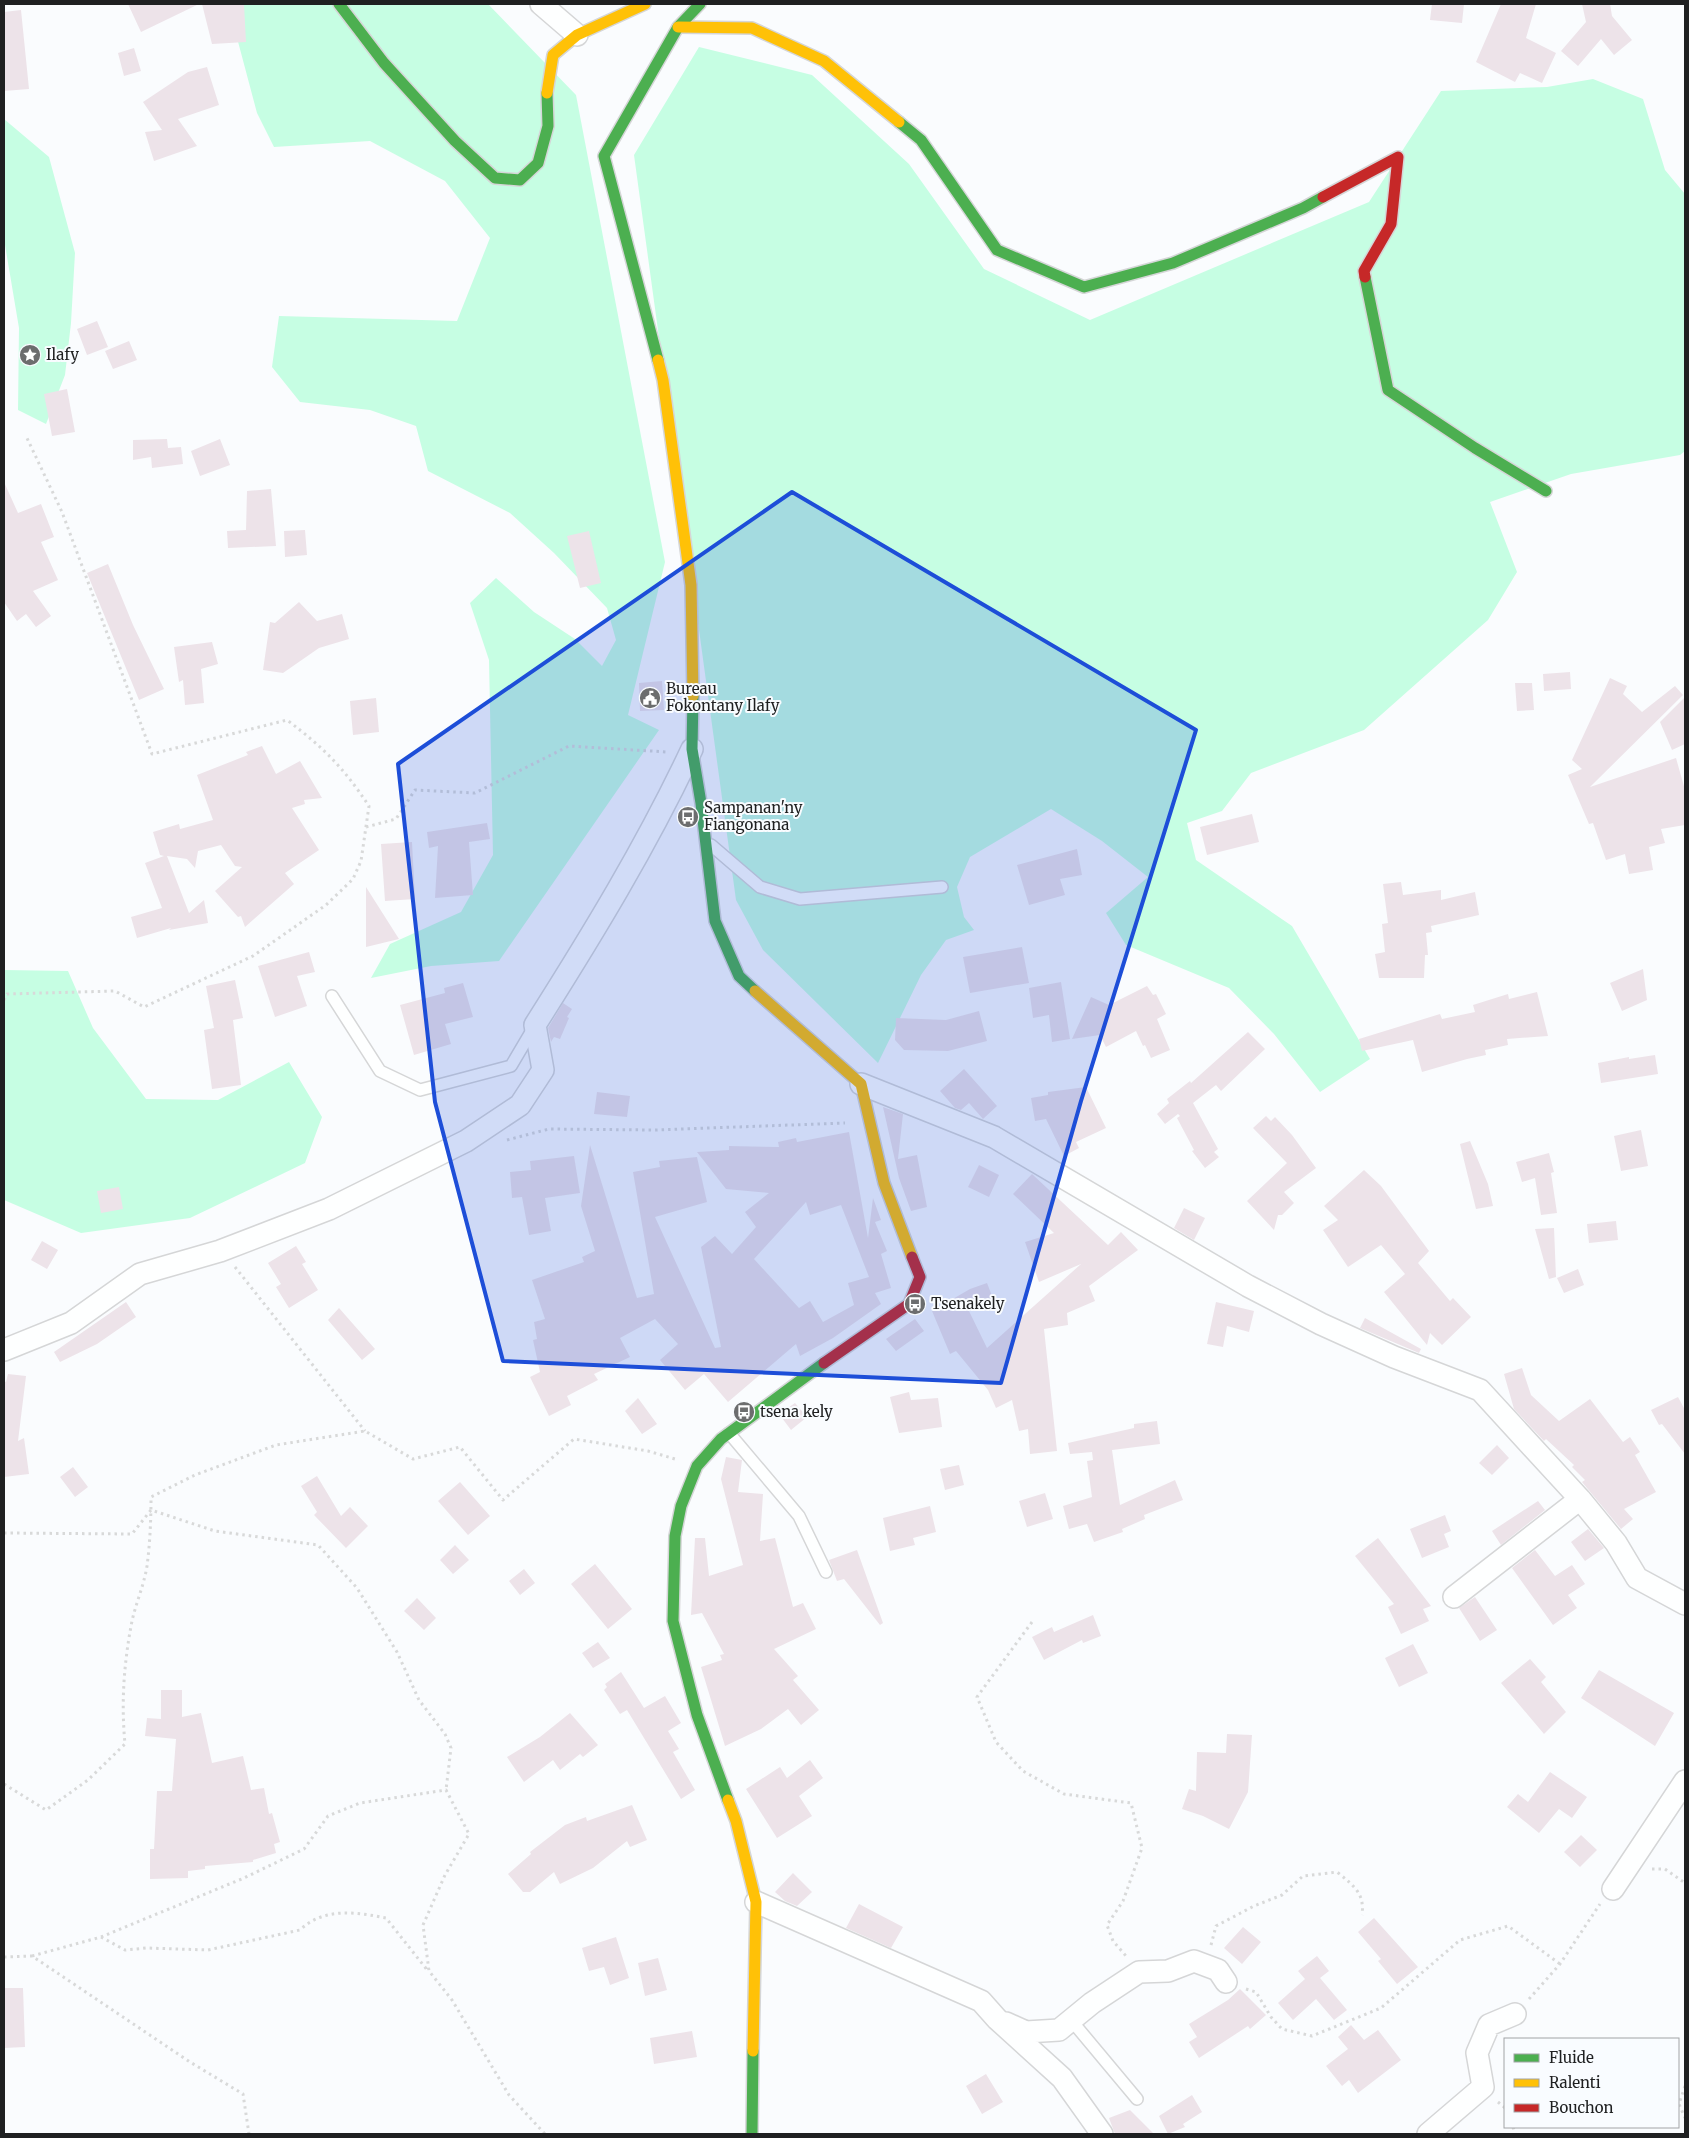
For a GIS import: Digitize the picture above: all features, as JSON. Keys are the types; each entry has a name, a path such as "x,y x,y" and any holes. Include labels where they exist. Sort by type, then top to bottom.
{"street":[{"path":"338,4 384,63 455,141 495,178 520,180 538,163 548,126 547,90 553,55 577,35 645,4"},
{"path":"541,4 577,35"},
{"path":"700,4 678,27 604,156 663,380 691,585 694,734 692,749 706,840 715,921 739,976 861,1084 994,1137 1248,1286 1321,1324 1394,1357 1480,1390 1580,1499 1616,1543 1637,1578 1685,1604"},
{"path":"678,27 752,28 824,60 921,140 997,250 1084,287 1181,259 1303,208 1398,157 1391,224 1364,271 1388,390 1474,448 1546,491"},
{"path":"4,1350 71,1323 140,1274 220,1252 329,1209 466,1141 520,1105 543,1070 535,1025 607,911 664,809 692,749"},
{"path":"752,2134 756,1902 736,1821 697,1715 673,1621 675,1536 681,1506 697,1466 729,1433 909,1304 920,1277 884,1183 861,1084"},
{"path":"1454,1597 1580,1499"},
{"path":"1613,1888 1685,1780"},
{"path":"756,1902 982,2001 997,2019 1062,2078 1102,2134"},
{"path":"997,2019 1026,2032 1059,2030 1092,2003 1139,1972 1168,1971 1194,1961 1218,1970 1226,1982"},
{"path":"1428,2134 1483,2087 1478,2053 1489,2025 1515,2014"}],"lane":[{"path":"706,840 760,887 800,900 942,887"},
{"path":"332,996 380,1071 420,1090 511,1066 535,1025"},
{"path":"729,1433 799,1516 826,1572"},
{"path":"1071,2020 1137,2099"}],"path":[{"path":"4,1000 7,994 115,991 144,1008 253,956 326,905 353,880 361,861 369,806 346,771 315,741 287,720 152,754 62,512 26,436"},
{"path":"366,827 396,819 415,790 475,793 569,746 666,752 692,749"},
{"path":"501,1142 549,1129 655,1130 870,1122"},
{"path":"220,1252 242,1274 365,1431 413,1459 460,1447 503,1500 574,1439 648,1451 697,1466"},
{"path":"4,1784 46,1810 88,1780 125,1744 122,1713 124,1668 132,1620 147,1568 151,1497 195,1475 276,1445 365,1431"},
{"path":"4,1533 132,1534 151,1510"},
{"path":"151,1510 215,1531 318,1545 357,1588 397,1652 419,1700 446,1734 450,1748 446,1790 468,1834 445,1875 422,1925 429,1971"},
{"path":"1032,1622 977,1697 996,1742 1023,1771 1064,1794 1131,1804 1142,1848 1123,1902 1107,1925 1112,1941 1139,1972"},
{"path":"4,1957 32,1956 101,1938 244,1878 304,1849 328,1816 360,1803 446,1790"},
{"path":"1627,1868 1665,1869 1685,1883"},
{"path":"1205,1965 1216,1926 1254,1906 1282,1895 1303,1876 1337,1872 1354,1886 1364,1903 1362,1915"},
{"path":"1515,2014 1560,1964 1602,1901 1613,1888"},
{"path":"101,1938 125,1950 146,1948 208,1950 300,1930 311,1920 352,1911 386,1918 452,2000 509,2095 545,2134"},
{"path":"1226,1982 1256,1992 1271,2017 1282,2029 1312,2036 1381,2008 1460,1940 1508,1926 1560,1964"},
{"path":"32,1956 243,2094 249,2134"},
{"path":"1679,2101 1685,2086"},
{"path":"1679,2106 1685,2118"}],"highlighted area":[{"path":"792,492 1196,730 1081,1101 1001,1383 503,1361 435,1102 398,764"}],"green space":[{"path":"228,4 488,4 576,95 665,562 628,715 659,730 499,961 431,966 371,978 390,944 461,912 493,855 489,660 470,603 496,578 534,612 575,639 602,666 616,640 607,608 554,553 510,513 428,471 416,426 370,410 300,402 272,367 279,316 457,321 490,238 445,181 370,141 274,147 257,113"},
{"path":"699,47 812,75 909,164 984,269 1090,320 1369,202 1441,91 1547,87 1593,79 1643,99 1665,170 1685,194 1685,451 1680,455 1571,474 1490,502 1517,572 1488,620 1364,730 1251,773 1222,811 1187,823 1196,860 1292,926 1370,1059 1320,1092 1274,1034 1229,988 1126,945 1106,913 1148,877 1102,841 1051,809 970,857 957,887 964,917 974,930 946,940 921,975 878,1063 763,950 736,900 634,155"},
{"path":"4,119 49,157 75,253 71,323 65,375 46,424 18,410 19,328 4,239"},
{"path":"4,970 68,971 93,1028 146,1099 218,1100 289,1062 322,1117 305,1163 190,1218 81,1233 4,1200"}],"building":[{"path":"128,4 199,4 141,32"},
{"path":"202,4 244,4 246,42 212,44"},
{"path":"1432,4 1464,4 1462,23 1430,20"},
{"path":"1501,4 1536,4 1526,38 1556,53 1542,83 1520,73 1515,82 1476,62"},
{"path":"1582,4 1610,4 1612,16 1632,40 1614,55 1601,39 1578,66 1561,51 1586,22"},
{"path":"21,10 29,89 4,91 4,12"},
{"path":"134,48 141,71 124,76 118,53"},
{"path":"207,67 219,105 178,119 197,146 154,161 145,132 162,130 143,102 188,72"},
{"path":"97,321 108,347 87,355 77,329"},
{"path":"129,341 137,360 113,369 105,351"},
{"path":"67,389 75,432 52,436 44,394"},
{"path":"167,439 168,448 181,447 183,464 152,468 151,457 133,460 133,440"},
{"path":"220,439 230,465 200,476 191,451"},
{"path":"4,482 18,513 41,504 54,537 41,542 58,580 33,591 51,616 36,627 26,614 17,621 4,602"},
{"path":"271,489 276,546 228,548 227,531 246,530 247,491"},
{"path":"305,530 307,555 285,557 284,531"},
{"path":"589,531 601,583 580,588 567,536"},
{"path":"108,564 133,625 164,689 139,700 87,573"},
{"path":"299,602 317,621 342,614 349,639 319,648 283,673 263,670 270,622 275,623"},
{"path":"212,642 218,664 201,669 204,703 185,705 183,680 179,682 174,647"},
{"path":"1570,672 1571,689 1544,691 1543,674"},
{"path":"1610,678 1627,686 1623,694 1642,712 1675,686 1683,695 1590,787 1676,758 1685,790 1685,825 1661,829 1665,843 1649,847 1653,870 1629,874 1625,854 1606,860 1593,823 1589,824 1568,775 1582,769 1572,760"},
{"path":"662,681 664,710 640,711 639,683"},
{"path":"1515,683 1532,683 1534,710 1517,711"},
{"path":"1685,697 1685,744 1672,750 1660,722"},
{"path":"376,698 379,732 353,735 350,701"},
{"path":"262,746 276,774 300,761 322,798 304,800 305,804 292,808 319,850 285,873 294,884 245,927 241,916 238,917 215,891 242,867 235,866 221,845 198,851 195,868 187,859 167,856 189,913 204,900 208,923 169,930 171,928 137,938 131,917 162,908 145,863 164,856 160,855 153,832 179,824 180,829 213,820 197,775 248,755 246,752"},
{"path":"1252,814 1259,842 1207,855 1200,827"},
{"path":"487,823 490,839 469,842 473,895 435,898 438,846 429,848 427,832"},
{"path":"412,842 415,899 385,901 381,844"},
{"path":"1077,849 1082,875 1060,879 1065,895 1029,905 1017,865"},
{"path":"1401,882 1403,895 1441,890 1441,900 1475,892 1479,915 1431,926 1432,932 1426,933 1428,955 1425,955 1424,978 1379,978 1375,954 1385,952 1382,924 1388,923 1383,884"},
{"path":"366,887 399,939 366,947"},
{"path":"1022,947 1029,983 970,993 963,957"},
{"path":"309,952 315,972 297,976 307,1006 275,1017 258,966"},
{"path":"1643,969 1647,1000 1622,1011 1610,983"},
{"path":"235,980 243,1018 233,1020 241,1085 212,1089 204,1030 214,1028 206,986"},
{"path":"1061,982 1070,1039 1052,1042 1049,1015 1033,1018 1029,988"},
{"path":"463,983 473,1017 445,1024 451,1044 414,1055 400,1005 445,993 444,988"},
{"path":"1147,986 1153,995 1156,994 1166,1014 1157,1019 1170,1050 1151,1058 1136,1031 1106,1047 1100,1035 1072,1039 1091,997 1109,1005"},
{"path":"1537,992 1548,1036 1507,1039 1508,1045 1485,1050 1486,1055 1422,1072 1413,1040 1362,1051 1359,1039 1440,1014 1442,1019 1475,1012 1473,1005 1508,994 1509,999"},
{"path":"563,1003 572,1009 567,1017 569,1018 560,1039 554,1037 551,1042 548,1028"},
{"path":"979,1011 987,1041 948,1051 904,1050 895,1040 896,1018 946,1020"},
{"path":"1248,1032 1265,1049 1221,1091 1216,1085 1193,1103 1218,1149 1214,1152 1219,1157 1205,1168 1192,1151 1194,1150 1177,1118 1180,1116 1178,1114 1165,1124 1157,1114 1169,1103 1167,1099 1190,1081 1191,1083"},
{"path":"1655,1055 1658,1074 1601,1083 1598,1063 1629,1057 1629,1059"},
{"path":"964,1069 997,1106 983,1119 969,1103 961,1110 955,1108 940,1091"},
{"path":"1086,1087 1106,1128 1076,1142 1079,1148 1064,1156 1046,1119 1035,1121 1031,1098 1048,1095 1048,1092"},
{"path":"597,1092 630,1096 627,1117 594,1114"},
{"path":"883,1107 903,1114 898,1159 917,1155 927,1207 911,1211 899,1178"},
{"path":"1266,1116 1271,1121 1275,1117 1292,1135 1316,1168 1284,1192 1294,1203 1282,1215 1278,1215 1274,1230 1247,1201 1287,1163 1253,1128"},
{"path":"1641,1130 1648,1166 1621,1171 1614,1136"},
{"path":"849,1132 868,1238 873,1198 881,1220 875,1222 887,1251 881,1254 891,1288 875,1293 881,1304 833,1338 800,1356 796,1344 728,1402 704,1374 685,1390 660,1360 678,1344 655,1319 620,1338 630,1357 594,1374 598,1380 567,1396 571,1405 549,1416 530,1377 540,1372 533,1340 537,1339 534,1322 545,1319 532,1280 584,1262 582,1257 595,1251 581,1206 590,1145 637,1298 654,1294 633,1172 660,1167 659,1161 697,1157 707,1202 655,1217 715,1348 721,1347 701,1247 715,1236 732,1254 756,1227 745,1212 769,1193 726,1189 697,1152 729,1150 729,1146 779,1147 778,1142 796,1138 797,1142","holes":["806,1202 810,1215 841,1205 869,1277 848,1283 854,1305 823,1322 810,1301 799,1308 754,1259"]},
{"path":"1470,1141 1488,1184 1493,1206 1476,1209 1460,1144"},
{"path":"1549,1153 1554,1172 1551,1173 1557,1213 1541,1215 1535,1178 1522,1182 1516,1162"},
{"path":"574,1156 580,1193 545,1198 551,1231 529,1235 522,1197 512,1198 510,1172 531,1170 530,1161"},
{"path":"979,1165 999,1175 989,1197 968,1187"},
{"path":"1364,1170 1381,1186 1429,1251 1418,1263 1450,1301 1453,1298 1471,1317 1442,1345 1430,1333 1427,1345 1384,1292 1405,1274 1381,1245 1348,1267 1323,1230 1338,1220 1324,1206"},
{"path":"1032,1174 1108,1245 1121,1232 1138,1250 1089,1286 1095,1301 1067,1313 1068,1325 1044,1329 1057,1451 1030,1454 1028,1429 1019,1431 1012,1400 996,1408 988,1390 956,1351 950,1354 932,1311 970,1289 987,1283 994,1301 969,1311 987,1348 1081,1264 1039,1282 1025,1242 1054,1233 1013,1194"},
{"path":"119,1187 123,1209 101,1213 97,1191"},
{"path":"1184,1208 1205,1218 1194,1240 1174,1228"},
{"path":"1616,1221 1618,1240 1589,1243 1587,1224"},
{"path":"1554,1228 1556,1277 1549,1279 1535,1229"},
{"path":"42,1241 58,1250 47,1269 31,1260"},
{"path":"296,1246 306,1262 302,1264 318,1290 289,1308 276,1287 281,1284 268,1263"},
{"path":"1578,1269 1584,1285 1564,1293 1557,1278"},
{"path":"126,1302 136,1317 97,1344 60,1362 54,1352"},
{"path":"1216,1302 1254,1311 1249,1332 1227,1326 1223,1347 1207,1344"},
{"path":"339,1308 375,1349 362,1360 328,1320"},
{"path":"1365,1318 1421,1349 1419,1353 1360,1328"},
{"path":"915,1319 924,1331 896,1351 886,1339"},
{"path":"1522,1368 1531,1395 1559,1421 1590,1399 1623,1442 1630,1437 1640,1452 1635,1455 1656,1492 1624,1509 1633,1519 1621,1529 1582,1482 1585,1480 1572,1467 1574,1465 1546,1439 1544,1441 1514,1409 1504,1374"},
{"path":"8,1374 26,1376 18,1441 24,1438 29,1474 4,1477 4,1381 6,1382"},
{"path":"909,1392 911,1400 938,1398 942,1427 899,1433 890,1397"},
{"path":"1678,1397 1685,1410 1685,1454 1662,1424 1659,1425 1651,1410"},
{"path":"638,1398 657,1424 642,1434 625,1411"},
{"path":"795,1403 807,1417 791,1430 779,1414"},
{"path":"1157,1421 1160,1444 1112,1450 1120,1505 1175,1480 1183,1500 1144,1515 1145,1519 1122,1529 1123,1532 1094,1542 1087,1524 1069,1529 1063,1506 1092,1497 1087,1461 1093,1460 1092,1452 1070,1454 1068,1443 1134,1428 1134,1424"},
{"path":"1497,1445 1509,1458 1492,1475 1479,1463"},
{"path":"726,1457 742,1460 738,1492 763,1494 760,1541 775,1538 793,1607 803,1603 816,1629 774,1649 798,1676 793,1680 819,1710 801,1725 788,1709 761,1729 725,1746 701,1667 722,1660 720,1655 724,1654 702,1613 691,1615 695,1538 705,1538 709,1576 743,1565 721,1479"},
{"path":"959,1465 964,1485 945,1490 940,1469"},
{"path":"73,1467 88,1487 75,1497 60,1477"},
{"path":"317,1476 341,1516 350,1507 368,1526 346,1548 314,1515 317,1512 301,1486"},
{"path":"460,1482 490,1516 468,1535 438,1501"},
{"path":"1045,1493 1053,1519 1027,1527 1019,1501"},
{"path":"1538,1501 1545,1510 1501,1545 1492,1531"},
{"path":"930,1506 936,1532 913,1538 915,1545 890,1551 883,1518"},
{"path":"1445,1515 1451,1531 1444,1534 1449,1547 1422,1558 1410,1529"},
{"path":"1588,1529 1604,1548 1585,1561 1571,1542"},
{"path":"1378,1538 1431,1606 1423,1609 1429,1621 1401,1634 1388,1607 1394,1604 1355,1556"},
{"path":"455,1545 469,1560 453,1574 440,1560"},
{"path":"857,1550 883,1623 880,1625 844,1579 837,1581 829,1560"},
{"path":"1535,1550 1555,1576 1572,1565 1585,1584 1568,1595 1577,1608 1553,1625 1512,1568"},
{"path":"595,1564 632,1609 608,1629 571,1584"},
{"path":"524,1569 535,1583 520,1595 509,1581"},
{"path":"1475,1597 1497,1630 1480,1641 1459,1608"},
{"path":"417,1598 436,1618 424,1630 404,1611"},
{"path":"1093,1615 1101,1636 1083,1643 1082,1640 1044,1660 1032,1637 1052,1627 1054,1632"},
{"path":"598,1642 610,1658 593,1668 582,1653"},
{"path":"1413,1644 1428,1673 1399,1687 1385,1658"},
{"path":"1530,1659 1546,1677 1541,1682 1566,1712 1544,1734 1501,1683"},
{"path":"1599,1670 1674,1713 1655,1746 1581,1698"},
{"path":"621,1672 644,1708 665,1696 681,1723 668,1731 679,1749 673,1752 695,1790 681,1799 627,1710 620,1714 604,1690 607,1687 605,1684"},
{"path":"161,1690 182,1690 182,1717 201,1713 212,1763 243,1756 251,1790 264,1788 269,1814 272,1813 280,1842 274,1844 276,1853 253,1860 253,1862 205,1866 205,1869 188,1871 188,1878 150,1879 150,1849 154,1849 157,1791 172,1791 176,1739 145,1736 147,1718 161,1719"},
{"path":"570,1713 598,1745 583,1757 580,1754 560,1770 553,1760 524,1782 507,1757 540,1737"},
{"path":"1227,1734 1252,1735 1248,1792 1229,1829 1203,1816 1182,1809 1189,1789 1196,1791 1197,1752 1226,1753"},
{"path":"810,1760 823,1778 799,1796 812,1816 777,1838 746,1789 780,1767 787,1778"},
{"path":"1550,1772 1587,1797 1572,1818 1559,1809 1539,1833 1507,1807 1518,1794 1528,1802"},
{"path":"632,1805 647,1840 630,1847 627,1841 593,1868 560,1884 554,1872 530,1892 523,1892 508,1874 531,1854 530,1852 565,1825 586,1817 587,1821"},
{"path":"1581,1835 1597,1850 1580,1867 1564,1852"},
{"path":"793,1873 812,1892 797,1906 785,1901 775,1892"},
{"path":"859,1904 903,1927 891,1948 846,1928"},
{"path":"1374,1918 1418,1967 1397,1984 1378,1961 1381,1959 1358,1932"},
{"path":"1243,1927 1261,1942 1242,1964 1224,1948"},
{"path":"616,1937 629,1978 610,1985 604,1967 589,1971 582,1948"},
{"path":"1317,1956 1329,1971 1320,1978 1347,2010 1334,2020 1316,1999 1293,2020 1278,2003 1305,1979 1298,1971"},
{"path":"658,1958 667,1990 645,1996 638,1963"},
{"path":"4,1988 23,1988 25,2047 4,2048"},
{"path":"1240,1989 1266,2015 1250,2029 1248,2026 1199,2058 1189,2042 1197,2037 1189,2024 1228,2000"},
{"path":"1351,2025 1364,2040 1378,2030 1401,2060 1358,2093 1349,2080 1342,2086 1326,2066 1348,2049 1338,2037"},
{"path":"692,2031 697,2057 654,2064 650,2038"},
{"path":"986,2074 1003,2102 982,2114 966,2086"},
{"path":"1192,2095 1202,2112 1183,2124 1185,2127 1168,2134 1159,2116"},
{"path":"1130,2110 1154,2134 1115,2134 1109,2118"}],"traffic: fast":[{"path":"339,4 384,63 455,141 495,178 520,180 538,163 548,126 547,93"},
{"path":"658,360 604,156 678,27 700,4"},
{"path":"899,122 921,140 997,250 1084,287 1173,263 1303,208 1323,197"},
{"path":"1365,277 1388,390 1475,448 1546,491"},
{"path":"693,696 692,749 701,803 715,921 739,976 755,991"},
{"path":"728,1800 697,1715 673,1621 675,1536 681,1506 697,1466 721,1439 824,1363"},
{"path":"752,2134 753,2051"}],"traffic: slow":[{"path":"547,93 553,55 577,35 645,4"},
{"path":"678,27 752,28 824,61 899,122"},
{"path":"658,360 663,380 691,585 693,696"},
{"path":"755,991 861,1084 884,1183 912,1257"},
{"path":"728,1800 736,1821 756,1902 753,2051"}],"traffic: jam":[{"path":"1323,197 1398,157 1391,224 1364,271 1365,277"},
{"path":"824,1363 909,1304 920,1277 912,1257"}],"place":[{"name":"Ilafy","path":"30,355"},
{"name":"Bureau Fokontany Ilafy","path":"650,698"},
{"name":"Sampanan'ny Fiangonana","path":"688,817"},
{"name":"Tsenakely","path":"915,1304"},
{"name":"tsena kely","path":"744,1412"}]}
